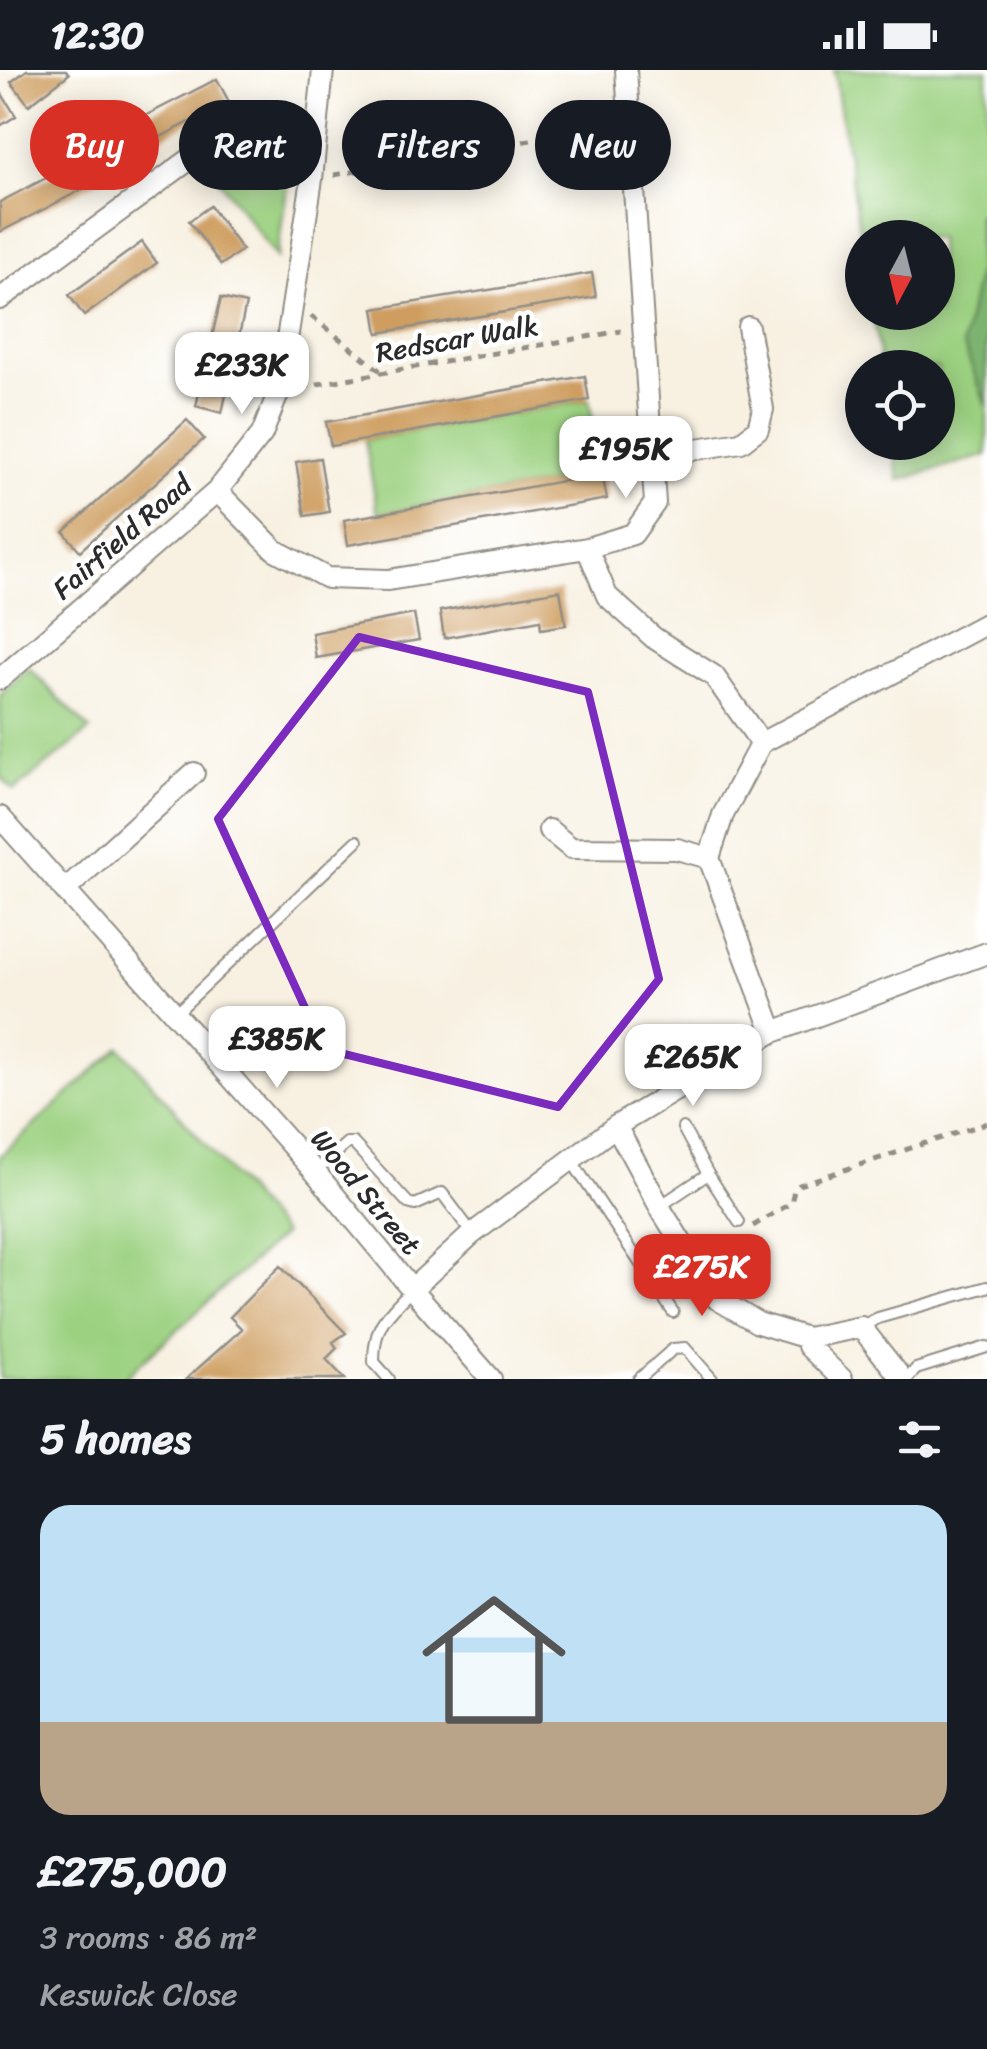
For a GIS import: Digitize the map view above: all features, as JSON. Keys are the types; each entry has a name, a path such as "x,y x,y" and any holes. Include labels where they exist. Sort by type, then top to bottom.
{"street":[{"name":"Fairfield Road","path":"319,100 323,70"},
{"path":"626,70 629,100"},
{"path":"0,299 179,167"},
{"name":"Fairfield Road","path":"0,679 217,490 262,434 279,391 310,190"},
{"path":"217,490 275,550 327,578 388,580 588,548 632,534 655,504 635,190"},
{"path":"654,456 741,442 758,429 763,409 748,327"},
{"path":"588,548 607,596 654,638 714,676 761,743"},
{"path":"773,1032 709,858 722,815 761,743 987,623"},
{"path":"65,890 194,774"},
{"name":"Wood Street","path":"0,816 315,1172 491,1379"},
{"path":"549,830 571,848 676,850 709,858"},
{"path":"412,1289 472,1234 616,1126 773,1032 987,953"},
{"path":"616,1126 717,1300 758,1323 807,1338 861,1327 905,1379"},
{"path":"807,1338 808,1346 842,1379"}],"lane":[{"path":"174,1014 357,841"},
{"path":"683,1128 739,1222"},
{"path":"315,1172 347,1143 353,1143 408,1203 415,1206 442,1193 472,1234"},
{"path":"571,1160 672,1312"},
{"path":"660,1206 708,1174"},
{"path":"861,1327 878,1318 987,1287"},
{"path":"389,1379 374,1362 376,1334 380,1323 412,1289"},
{"path":"905,1379 916,1369 987,1347"},
{"path":"639,1379 673,1349 685,1348 712,1379"}],"path":[{"path":"322,177 535,139"},
{"path":"293,302 383,373"},
{"name":"Redscar Walk","path":"279,391 643,327"},
{"path":"691,1258 791,1203 799,1185 987,1123"}],"highlighted area":[{"path":"359,637 588,692 659,979 558,1107 324,1049 218,819"}],"green space":[{"path":"834,70 987,70 987,455 899,480 896,460 955,460 955,350 878,350 876,330 955,330 955,220 858,220"},
{"path":"227,190 287,190 277,258"},
{"path":"978,214 987,214 987,407 963,344 978,270"},
{"path":"589,400 602,474 378,514 365,440"},
{"path":"29,668 90,730 14,791 0,776 0,695"},
{"path":"120,1047 283,1234 123,1379 0,1379 0,1156"}],"building":[{"path":"27,70 66,70 69,74 35,100 30,100 29,105 11,82"},
{"path":"217,79 228,100 179,100 179,127 159,138 159,109"},
{"path":"0,91 16,116 0,126"},
{"path":"30,186 30,190 81,190 0,232 0,202"},
{"path":"210,206 242,250 221,265 189,221"},
{"path":"142,242 157,263 84,316 69,295"},
{"path":"592,273 596,297 378,333 374,309"},
{"path":"221,298 246,304 222,413 196,406"},
{"path":"585,376 589,400 331,446 326,422"},
{"path":"187,420 204,439 80,551 64,532"},
{"path":"320,458 329,512 305,516 296,462"},
{"path":"602,474 607,499 348,545 344,520"},
{"path":"560,590 566,625 541,629 540,620 444,638 440,611"},
{"path":"414,614 419,640 316,658 312,633"},
{"path":"280,1266 346,1333 333,1342 337,1348 326,1359 345,1379 186,1379 242,1329 230,1317"}]}
